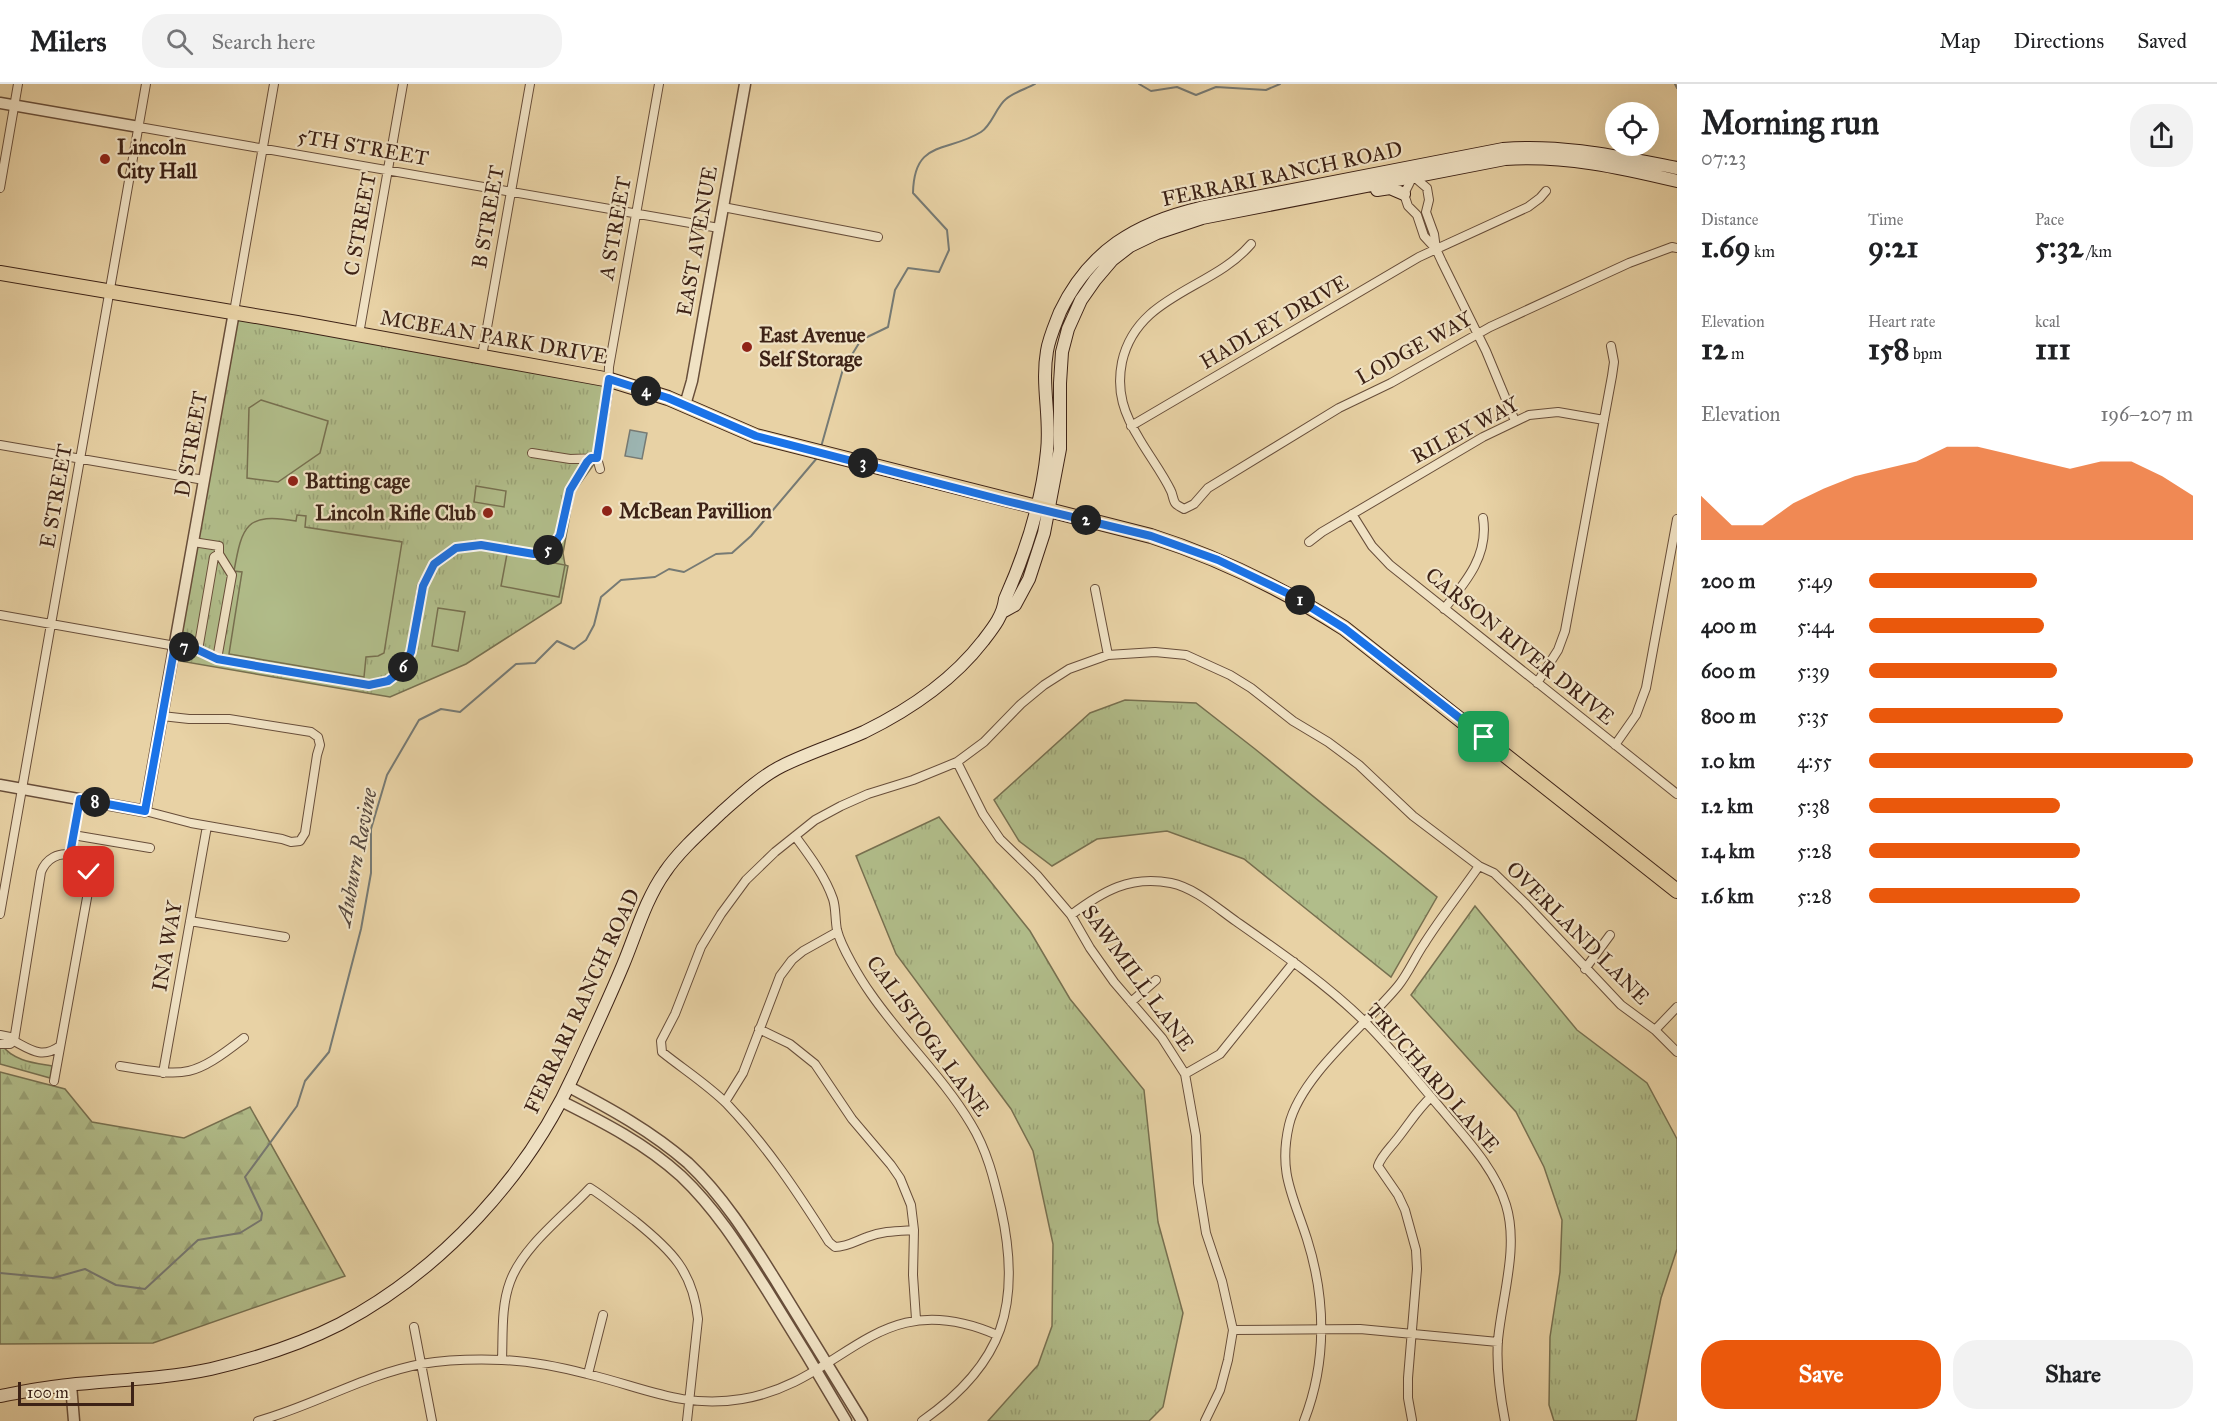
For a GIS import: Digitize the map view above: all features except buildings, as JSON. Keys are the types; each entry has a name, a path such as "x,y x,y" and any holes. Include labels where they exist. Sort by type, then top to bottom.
{"main road":[{"name":"FERRARI RANCH ROAD","path":"0,1396 71,1384 145,1379 211,1369 268,1352 340,1324 407,1281 466,1228 498,1194 537,1141 561,1101 624,963 641,915 665,871 707,826 741,795 779,768 880,723 923,697 944,681 975,651 1004,610 1005,599 1043,509 1060,449 1062,352 1068,329 1081,300 1095,280 1112,260 1130,246 1157,233 1202,218 1298,199 1486,152 1528,147 1587,152 1677,168"},
{"name":"FERRARI RANCH ROAD","path":"1043,509 1048,448 1044,384 1047,350 1054,325 1069,294 1086,270 1105,251 1124,237 1152,222 1175,214 1411,171 1505,159 1553,158 1615,166 1677,181"},
{"path":"1298,199 1344,196 1390,188 1404,194"},
{"name":"MCBEAN PARK DRIVE","path":"0,273 609,379 685,405 756,436 1151,536 1196,551 1293,596 1362,642 1677,891"}],"street":[{"path":"0,189 18,84"},
{"name":"E STREET","path":"0,914 146,84"},
{"name":"D STREET","path":"145,811 274,84"},
{"name":"C STREET","path":"359,334 402,84"},
{"name":"B STREET","path":"482,356 530,84"},
{"name":"A STREET","path":"594,458 659,84"},
{"name":"EAST AVENUE","path":"685,405 692,381 745,84"},
{"name":"5TH STREET","path":"0,103 719,228"},
{"path":"1436,249 1434,234 1426,212 1429,200 1427,188 1411,171 1404,194 1408,206 1417,215 1424,236 1436,249 1478,333 1515,421"},
{"name":"HADLEY DRIVE","path":"1131,426 1436,249 1528,207 1546,191"},
{"path":"723,207 878,237"},
{"path":"1417,215 1426,212"},
{"path":"1131,426 1120,399 1120,373 1125,351 1137,327 1156,308 1242,255 1251,244"},
{"name":"LODGE WAY","path":"1131,426 1171,492 1175,504 1184,509 1194,504 1208,488 1339,408 1391,383 1478,333 1629,263 1677,248"},
{"path":"1537,683 1558,650 1565,631 1614,362 1611,346"},
{"name":"RILEY WAY","path":"1310,542 1322,531 1483,437 1529,415 1548,412 1604,420"},
{"path":"0,445 204,480"},
{"path":"532,453 570,459 594,458"},
{"path":"594,458 600,469"},
{"path":"0,615 175,645 198,650 217,659 369,685 388,681 402,670 411,652 423,586 434,564 456,548 481,545 534,554 552,548 560,535 570,490 594,458"},
{"name":"CARSON RIVER DRIVE","path":"1352,514 1372,546 1390,565 1677,794"},
{"path":"1444,609 1469,578 1476,564 1483,545 1484,518"},
{"path":"1615,745 1636,715 1646,688 1677,519"},
{"path":"193,542 219,546 219,554 232,575 217,659"},
{"path":"198,650 214,557 219,554"},
{"path":"1095,589 1108,655"},
{"name":"OVERLAND LANE","path":"914,1230 891,1231 843,1247 835,1247 829,1242 797,1189 768,1150 725,1102 662,1052 661,1041 675,1014 701,947 746,880 775,852 815,820 850,802 957,762 984,742 1044,685 1069,669 1108,655 1155,652 1186,656 1230,675 1251,688 1293,721 1328,742 1359,765 1413,816 1479,866 1494,873 1621,1005 1655,1030 1677,1052"},
{"path":"0,785 145,811 207,826 282,839 291,843 300,841 304,833 320,745 318,737 311,732 229,719 162,716"},
{"name":"SAWMILL LANE","path":"957,762 983,814 1000,839 1037,875 1071,915 1090,948 1162,1038 1185,1074 1196,1136 1198,1183 1206,1233 1222,1281 1233,1330 1220,1390 1205,1421"},
{"path":"70,854 80,799"},
{"name":"INA WAY","path":"163,1072 207,826"},
{"path":"73,835 150,848"},
{"name":"CALISTOGA LANE","path":"795,836 815,863 833,899 837,932 871,994 970,1122 987,1156 1002,1211 1010,1261 1008,1301 997,1335 981,1367 967,1385 922,1421"},
{"path":"0,1044 10,1044 14,1041 41,872 51,858 60,854 78,857 86,864 90,880 54,1081"},
{"path":"1304,1421 1316,1390 1322,1330 1320,1293 1315,1267 1291,1198 1285,1171 1290,1125 1298,1102 1316,1075 1399,985 1424,943 1479,866"},
{"name":"TRUCHARD LANE","path":"1071,915 1091,900 1118,886 1143,880 1173,884 1200,896 1294,962 1365,1022 1431,1097 1478,1152 1498,1184 1507,1206 1511,1238 1498,1342 1499,1376 1505,1421"},
{"path":"190,921 285,938"},
{"path":"725,1102 743,1073 780,976 792,960 815,943 837,932"},
{"path":"1586,969 1611,935"},
{"path":"1185,1074 1220,1054 1294,962"},
{"path":"1131,1002 1156,980"},
{"path":"1655,1030 1677,1007"},
{"path":"759,1029 790,1044 814,1064 852,1119 900,1178 911,1205 914,1230 913,1275 916,1319"},
{"path":"0,1035 10,1037 40,1054 60,1046"},
{"path":"120,1066 186,1073 206,1066 244,1038"},
{"path":"568,1087 611,1108 651,1133 704,1179 748,1236 821,1366 846,1421"},
{"path":"1412,1420 1407,1378 1417,1269 1416,1250 1405,1210 1398,1195 1378,1166 1415,1112 1431,1097"},
{"path":"561,1101 642,1146 680,1176 707,1203 862,1421"},
{"path":"502,1360 505,1299 516,1268 525,1255 590,1188 663,1245 683,1269 691,1285 698,1319 687,1421"},
{"path":"588,1374 603,1315"},
{"path":"258,1421 309,1404 376,1377 421,1364 502,1360 588,1374 690,1402 742,1399 764,1394 798,1380 873,1335 898,1323 916,1319 937,1318 956,1321 997,1335"},
{"path":"414,1327 432,1421"},
{"path":"1233,1330 1360,1329 1498,1342"},
{"path":"71,1384 74,1421"}],"green space":[{"path":"236,317 609,384 597,460 574,492 563,553 565,565 568,566 561,603 466,664 390,697 174,660"},
{"path":"261,400 328,421 320,453 278,482 247,478 249,408"},
{"path":"476,486 506,491 504,507 474,502"},
{"path":"297,515 306,516 305,527 402,542 384,653 366,657 364,677 229,654 242,572 234,571 244,533 257,521 279,519 296,521"},
{"path":"507,554 565,565 559,597 501,586"},
{"path":"438,608 465,612 458,651 432,646"},
{"path":"1125,700 1196,703 1437,897 1391,977 1244,859 1167,831 1097,839 1052,866 1019,841 994,800 1090,713"},
{"path":"939,817 1030,931 1070,999 1144,1090 1158,1222 1183,1313 1163,1407 1149,1421 988,1421 1038,1365 1052,1326 1053,1244 1033,1151 1011,1109 896,954 856,856"},
{"path":"1475,906 1577,1030 1647,1083 1677,1139 1677,1249 1661,1298 1636,1421 1554,1421 1549,1405 1550,1337 1560,1272 1562,1220 1544,1167 1516,1112 1411,995"},
{"path":"2,1045 18,1058 52,1066 50,1078 0,1064"},
{"path":"0,1072 65,1089 92,1122 184,1138 250,1107 345,1276 153,1343 0,1344"}],"water":[{"path":"630,430 647,433 642,459 625,456"}],"waterway":[{"name":"Auburn Ravine","path":"821,447 843,369 861,340 888,327 895,290 908,268 939,272 949,250 947,230 913,193 919,164 935,150 981,132 1006,99 1035,84"},
{"name":"Auburn Ravine","path":"1139,84 1151,91 1177,87 1196,95 1216,87 1266,90 1280,84"},
{"name":"Auburn Ravine","path":"1675,84 1677,88"},
{"name":"Auburn Ravine","path":"0,1273 53,1278 85,1269 116,1285 145,1289 198,1240 240,1233 261,1220 262,1213 245,1177 297,1106 305,1081 329,1052 361,929 371,873 371,829 387,775 419,720 441,709 460,712 516,664 535,663 557,641 574,649 586,640 594,625 601,597 621,580 655,577 669,569 684,572 716,554 732,553 751,536 817,458"}],"place":[{"name":"Lincoln City Hall","path":"105,159"},
{"name":"East Avenue Self Storage","path":"747,347"},
{"name":"Batting cage","path":"293,481"},
{"name":"McBean Pavillion","path":"607,511"},
{"name":"Lincoln Rifle Club","path":"488,513"}],"route":[{"path":"89,872 83,860 70,854 80,799 145,811 175,645 198,650 217,659 262,667 369,685 388,681 402,670 411,652 423,586 434,564 456,548 481,545 534,554 552,548 560,535 570,490 587,462 591,458 597,458 609,379 668,398 756,436 1151,536 1218,560 1293,596 1344,628 1484,737"}]}
